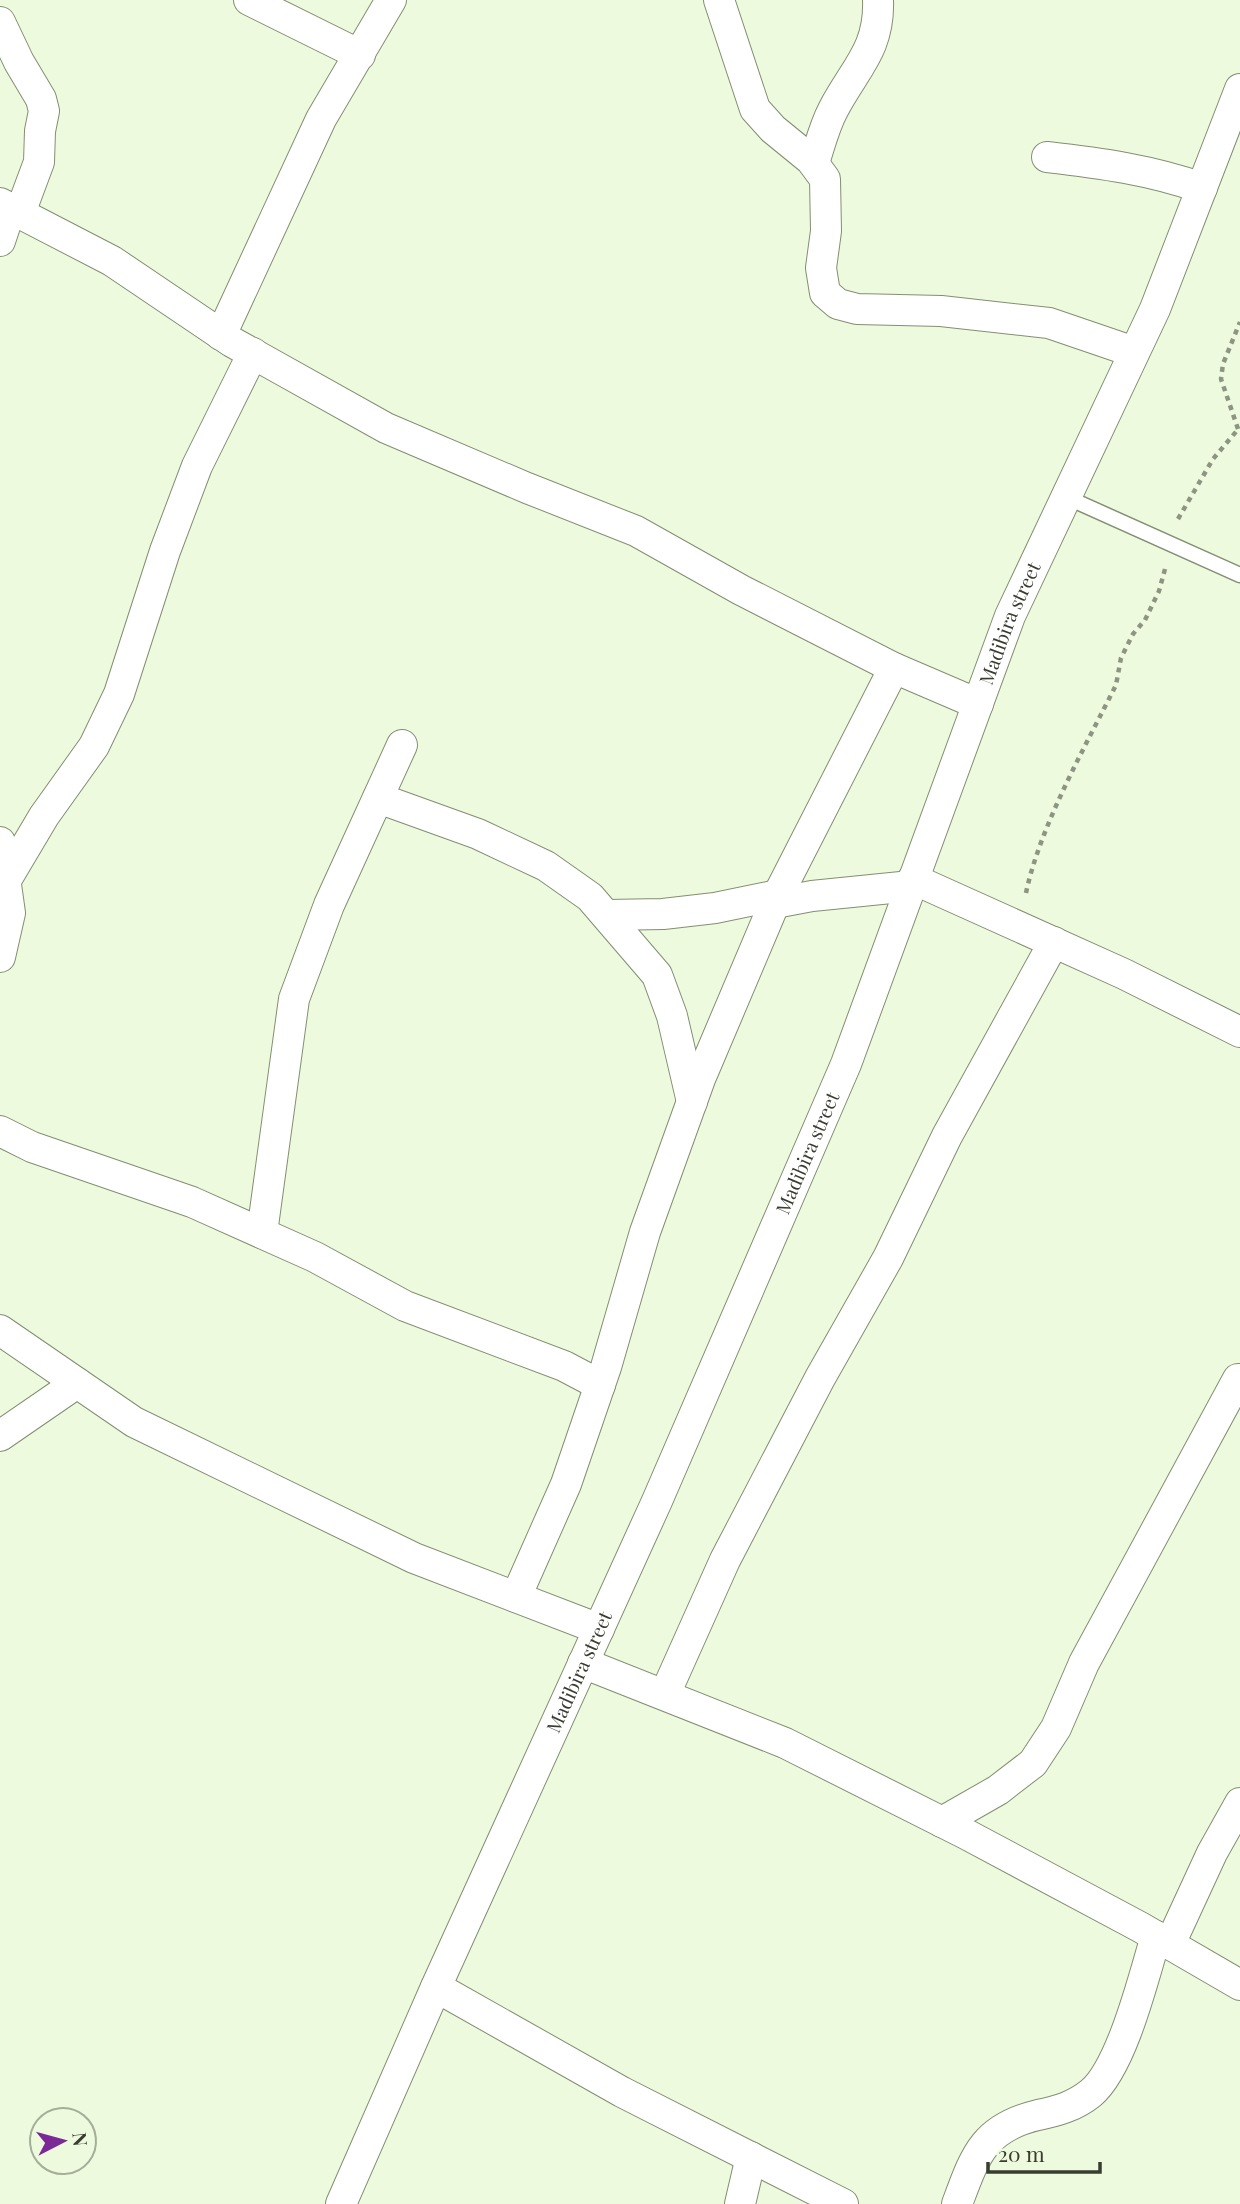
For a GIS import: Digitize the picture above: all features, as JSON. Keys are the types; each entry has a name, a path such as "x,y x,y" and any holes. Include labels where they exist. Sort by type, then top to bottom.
{"street":[{"path":"249,0 360,55"},
{"path":"221,335 321,119 391,0"},
{"path":"719,0 755,109 773,129 814,163 825,179 826,231 821,268 825,293 838,304 856,309 942,311 1049,323 1134,352"},
{"path":"814,163 831,114 875,39 879,18 878,0"},
{"path":"0,22 41,99 44,111 38,162 10,208 0,241"},
{"name":"Madibira street","path":"341,2204 436,1987 657,1501 846,1064 1010,616 1155,309 1240,89"},
{"path":"1047,157 1172,177 1202,188"},
{"path":"10,208 112,261 221,335 386,428 636,531 741,590 894,668 978,704"},
{"path":"6,880 44,816 94,746 119,694 165,551 197,466 253,353"},
{"path":"516,1597 566,1484 600,1385 645,1232 692,1102 776,899 894,668"},
{"path":"262,1233 294,999 329,905 402,745"},
{"path":"378,798 478,834 545,866 590,897 657,975 672,1016 692,1102"},
{"path":"0,842 10,913 0,957"},
{"path":"606,915 663,914 912,882 1124,974 1240,1032"},
{"path":"664,1694 724,1560 820,1378 888,1258 947,1136 1054,942"},
{"path":"0,1131 32,1147 192,1202 316,1257 405,1306 564,1367 600,1385"},
{"path":"0,1330 134,1422 260,1485 414,1559 599,1629"},
{"path":"942,1822 998,1790 1033,1763 1056,1728 1084,1663 1238,1379"},
{"path":"0,1436 77,1383"},
{"path":"583,1662 785,1743 942,1822 1163,1940 1240,1985"},
{"path":"957,2204 981,2147 1001,2128 1031,2117 1066,2109 1093,2092 1118,2054 1163,1940 1240,1803"},
{"path":"436,1987 622,2092 843,2204"},
{"path":"740,2204 751,2157"}],"lane":[{"path":"1066,497 1240,575"}],"path":[{"path":"1019,927 1029,877 1045,835 1116,685 1121,658 1133,634 1145,620 1158,591 1168,542 1213,459 1239,428 1221,379 1223,364 1240,322"}]}
